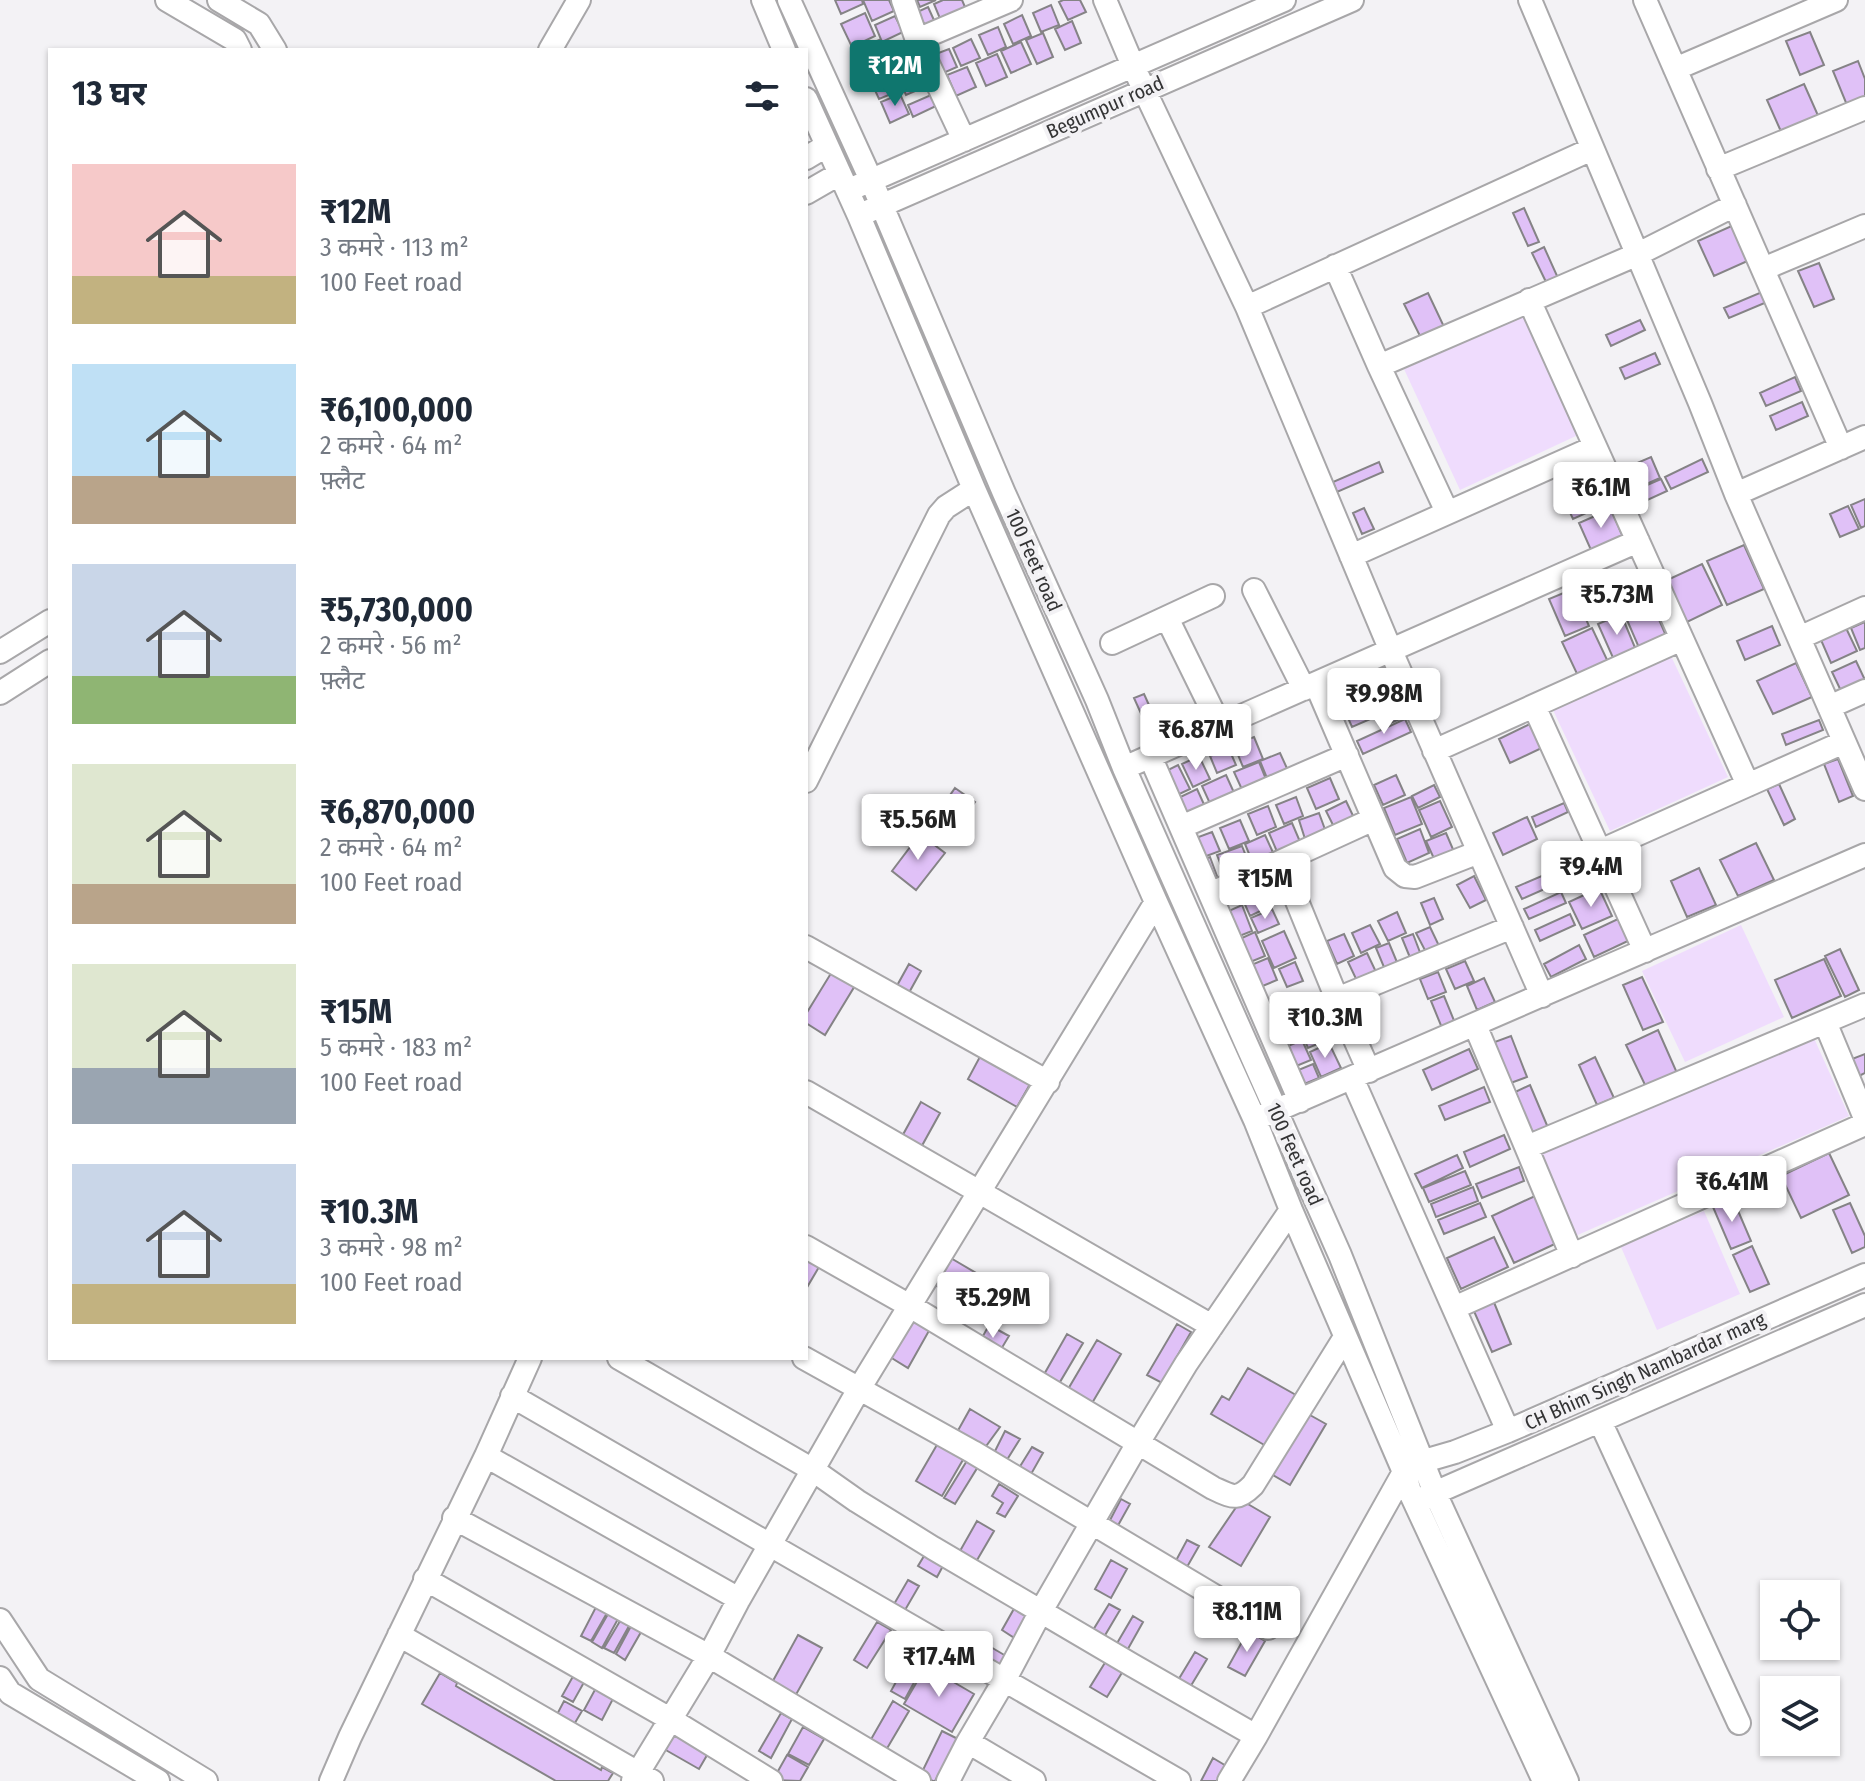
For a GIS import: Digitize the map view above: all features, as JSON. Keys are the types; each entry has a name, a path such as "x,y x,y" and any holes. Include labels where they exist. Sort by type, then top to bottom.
{"street":[{"path":"167,0 235,40 239,48"},
{"path":"219,0 259,24 274,48"},
{"path":"551,48 579,0"},
{"path":"763,0 783,48"},
{"name":"100 Feet road","path":"789,0 871,180 1004,493 1097,700 1265,1116 1291,1210 1404,1472 1414,1502 1544,1781"},
{"path":"903,0 917,40 964,140"},
{"path":"917,40 1011,0"},
{"path":"1105,0 1247,307 1391,651 1542,996"},
{"name":"Begumpur road","path":"808,192 843,183 871,180 1284,0"},
{"name":"Begumpur road","path":"859,216 1352,0"},
{"path":"1530,0 1736,494 1865,789"},
{"path":"1645,0 1841,448"},
{"path":"1675,69 1805,6 1836,0"},
{"name":"100 Feet road","path":"808,104 1156,902 1340,1255 1435,1493 1567,1781"},
{"path":"1718,169 1865,108"},
{"path":"808,157 826,146"},
{"path":"1247,307 1592,149"},
{"path":"1379,366 1638,254 1735,205"},
{"path":"1763,269 1865,226"},
{"path":"1335,266 1447,512"},
{"path":"1529,300 1748,785"},
{"path":"1736,494 1865,437"},
{"path":"1351,556 1595,447"},
{"path":"808,777 939,515 974,489"},
{"path":"1124,768 1638,541"},
{"path":"1254,590 1347,755 1395,868 1405,876 1415,877 1479,852"},
{"path":"1112,643 1213,596"},
{"path":"1799,638 1865,608"},
{"path":"1167,618 1220,726"},
{"path":"0,652 48,622"},
{"path":"1434,751 1682,639"},
{"path":"0,693 48,662"},
{"path":"1829,707 1865,691"},
{"path":"1534,706 1645,951"},
{"path":"1600,851 1844,742"},
{"path":"1181,827 1347,755"},
{"path":"1150,756 1300,1101"},
{"path":"1210,894 1374,819"},
{"path":"1265,1116 1865,855"},
{"path":"1281,862 1337,999 1361,1075 1454,1308 1508,1431"},
{"path":"399,1635 641,1778 670,1719 709,1656 859,1389 1156,902"},
{"path":"1337,999 1512,927"},
{"path":"808,948 1048,1082"},
{"path":"1527,1147 1865,1005"},
{"path":"1454,1308 1865,1121 1825,1022"},
{"path":"1475,1025 1572,1256"},
{"path":"808,1093 1212,1326"},
{"path":"948,1781 1138,1443 1291,1210"},
{"path":"808,1248 1138,1443 1228,1495 1238,1497 1253,1485 1345,1337"},
{"name":"CH Bhim Singh Nambardar marg","path":"1404,1472 1424,1461 1508,1431 1865,1275"},
{"name":"CH Bhim Singh Nambardar marg","path":"1414,1502 1865,1305"},
{"path":"331,1781 529,1360"},
{"path":"622,1360 813,1470 857,1501 1256,1736"},
{"path":"808,1360 973,1452 1268,1628"},
{"path":"512,1396 1179,1781"},
{"path":"1600,1421 1739,1723"},
{"path":"486,1456 739,1599"},
{"path":"1229,1781 1404,1472"},
{"path":"454,1518 709,1656 919,1781"},
{"path":"425,1579 670,1719 771,1781"},
{"path":"0,1620 39,1679 206,1781"},
{"path":"0,1678 10,1693 158,1781"},
{"path":"968,1742 1034,1781"}],"shaded area":[{"path":"1522,314 1578,435 1460,490 1404,369"},
{"path":"1671,656 1728,777 1610,831 1553,710"},
{"path":"1741,925 1784,1017 1685,1062 1642,971"},
{"path":"1813,1036 1849,1116 1573,1237 1538,1156"},
{"path":"1704,1211 1740,1294 1657,1330 1621,1247"}],"building":[{"path":"835,0 862,0 863,4 841,14"},
{"path":"863,0 889,0 894,11 872,21"},
{"path":"917,0 936,0 920,7"},
{"path":"943,0 962,0 968,14 943,26 934,4"},
{"path":"1080,0 1086,12 1068,20 1059,2"},
{"path":"1051,5 1059,25 1041,32 1033,13"},
{"path":"928,7 938,29 923,35 913,14"},
{"path":"865,13 875,36 852,47 841,24"},
{"path":"1022,15 1031,36 1013,44 1004,24"},
{"path":"895,16 903,32 882,42 875,25"},
{"path":"1072,21 1081,43 1065,50 1055,29"},
{"path":"998,27 1006,47 988,55 979,35"},
{"path":"1810,32 1824,65 1800,75 1786,41"},
{"path":"1043,33 1053,57 1037,64 1026,40"},
{"path":"971,39 980,58 961,66 953,48"},
{"path":"879,40 890,64 868,73 857,49"},
{"path":"1021,42 1031,64 1011,73 1001,51"},
{"path":"949,49 957,67 941,74 933,55"},
{"path":"997,54 1007,77 986,86 976,63"},
{"path":"1858,61 1865,79 1865,103 1849,110 1833,71"},
{"path":"967,67 976,87 956,96 947,75"},
{"path":"891,68 901,90 879,99 869,77"},
{"path":"920,70 927,86 906,95 899,79"},
{"path":"1804,84 1820,120 1783,136 1767,100"},
{"path":"900,94 909,114 890,123 881,102"},
{"path":"931,95 936,106 913,117 908,105"},
{"path":"1524,208 1539,242 1528,246 1513,213"},
{"path":"1736,224 1752,259 1714,276 1698,241"},
{"path":"1544,247 1558,278 1547,284 1532,253"},
{"path":"1819,263 1834,299 1814,307 1798,271"},
{"path":"1762,292 1767,302 1729,318 1724,308"},
{"path":"1428,293 1446,331 1423,342 1404,304"},
{"path":"1640,320 1645,330 1611,346 1606,335"},
{"path":"1655,353 1660,364 1625,379 1620,368"},
{"path":"1795,377 1801,391 1766,406 1760,393"},
{"path":"1802,402 1808,416 1776,430 1770,416"},
{"path":"1651,457 1660,478 1624,494 1614,473"},
{"path":"1702,459 1708,472 1671,489 1665,477"},
{"path":"1379,462 1383,472 1337,492 1333,482"},
{"path":"1589,468 1606,504 1573,519 1556,482"},
{"path":"1661,479 1667,491 1630,508 1624,495"},
{"path":"1865,499 1865,526 1861,528 1851,505"},
{"path":"1848,506 1859,529 1840,537 1830,514"},
{"path":"1364,508 1374,529 1362,534 1353,513"},
{"path":"1611,509 1623,537 1591,550 1579,523"},
{"path":"1744,545 1764,589 1727,605 1707,561"},
{"path":"1702,564 1722,605 1685,623 1665,581"},
{"path":"1573,589 1589,626 1565,636 1549,599"},
{"path":"1651,601 1667,638 1640,650 1624,613"},
{"path":"1621,614 1636,650 1614,660 1598,624"},
{"path":"1865,622 1865,648 1860,650 1851,628"},
{"path":"1772,626 1780,645 1745,660 1737,641"},
{"path":"1592,628 1609,664 1579,678 1562,642"},
{"path":"1846,628 1857,651 1831,663 1821,640"},
{"path":"1856,661 1865,680 1842,693 1832,672"},
{"path":"1796,663 1812,697 1773,714 1757,681"},
{"path":"1144,694 1153,714 1143,718 1134,698"},
{"path":"1391,699 1400,719 1381,727 1372,707"},
{"path":"1368,701 1375,717 1352,727 1345,711"},
{"path":"1190,708 1196,720 1162,736 1156,723"},
{"path":"1405,719 1411,732 1363,754 1357,741"},
{"path":"1819,720 1823,730 1786,745 1782,734"},
{"path":"1536,721 1548,745 1510,763 1499,739"},
{"path":"1254,737 1263,759 1243,767 1234,745"},
{"path":"1229,749 1236,765 1217,773 1210,756"},
{"path":"1280,753 1290,775 1269,783 1260,761"},
{"path":"1199,756 1210,779 1193,787 1182,764"},
{"path":"1838,759 1853,796 1839,802 1824,764"},
{"path":"1259,762 1268,784 1244,794 1234,772"},
{"path":"1178,765 1190,789 1173,797 1162,773"},
{"path":"1226,775 1236,797 1212,808 1202,786"},
{"path":"1396,775 1405,795 1383,805 1374,785"},
{"path":"1330,778 1339,799 1316,809 1307,788"},
{"path":"1779,784 1795,819 1784,825 1767,789"},
{"path":"1434,785 1440,797 1418,808 1412,796"},
{"path":"955,788 975,802 948,841 928,827"},
{"path":"1197,789 1207,811 1184,822 1174,800"},
{"path":"1296,797 1303,816 1284,824 1276,805"},
{"path":"1411,797 1422,824 1395,835 1384,808"},
{"path":"1346,801 1356,822 1336,831 1326,811"},
{"path":"1440,801 1452,827 1431,837 1419,810"},
{"path":"1564,803 1568,812 1536,827 1532,817"},
{"path":"1268,806 1276,827 1257,835 1248,814"},
{"path":"1319,813 1327,835 1306,842 1299,820"},
{"path":"1527,817 1537,839 1503,855 1493,833"},
{"path":"1240,820 1249,841 1229,849 1220,828"},
{"path":"1292,823 1301,844 1278,854 1269,833"},
{"path":"1420,829 1429,853 1407,863 1397,839"},
{"path":"1212,832 1220,851 1201,858 1193,839"},
{"path":"1446,833 1455,854 1436,863 1426,841"},
{"path":"920,834 945,853 916,890 892,871"},
{"path":"1265,835 1275,857 1254,866 1245,844"},
{"path":"1756,843 1774,880 1738,896 1720,860"},
{"path":"1242,846 1251,869 1226,878 1217,855"},
{"path":"1588,856 1594,866 1560,881 1556,871"},
{"path":"1210,857 1218,879 1209,882 1201,861"},
{"path":"1699,868 1716,905 1687,917 1671,881"},
{"path":"1551,872 1556,884 1522,899 1516,887"},
{"path":"1474,876 1486,900 1470,908 1457,885"},
{"path":"1599,888 1612,916 1582,929 1569,902"},
{"path":"1264,891 1271,906 1250,916 1243,900"},
{"path":"1561,892 1566,903 1529,919 1524,909"},
{"path":"1434,898 1443,919 1430,925 1421,903"},
{"path":"1242,905 1252,931 1232,939 1222,914"},
{"path":"1272,909 1279,924 1258,933 1251,918"},
{"path":"1397,912 1406,933 1388,941 1378,921"},
{"path":"1570,914 1575,925 1540,941 1535,930"},
{"path":"1620,918 1630,940 1594,957 1584,935"},
{"path":"1370,925 1380,944 1361,953 1352,933"},
{"path":"1430,927 1441,950 1428,956 1416,933"},
{"path":"1284,931 1296,958 1274,968 1262,941"},
{"path":"1255,932 1265,956 1243,965 1233,942"},
{"path":"1344,934 1354,956 1337,964 1327,941"},
{"path":"1413,934 1421,955 1411,960 1402,938"},
{"path":"1389,943 1399,967 1386,972 1376,948"},
{"path":"1579,945 1586,959 1551,977 1544,964"},
{"path":"1840,949 1859,990 1845,997 1825,956"},
{"path":"1367,953 1377,974 1358,983 1348,962"},
{"path":"1268,958 1277,980 1253,990 1244,968"},
{"path":"1824,959 1841,996 1792,1018 1775,980"},
{"path":"1465,961 1474,981 1455,989 1446,969"},
{"path":"1295,962 1303,981 1287,987 1279,969"},
{"path":"909,964 921,971 906,998 894,991"},
{"path":"833,970 856,984 825,1035 808,1024 808,1011"},
{"path":"1438,972 1446,992 1428,999 1420,979"},
{"path":"1642,977 1663,1022 1643,1030 1623,985"},
{"path":"1484,978 1495,1002 1477,1010 1467,986"},
{"path":"1319,995 1324,1008 1300,1018 1295,1005"},
{"path":"1444,996 1455,1023 1442,1028 1431,1001"},
{"path":"1317,1017 1327,1040 1308,1048 1298,1025"},
{"path":"1294,1022 1301,1037 1278,1047 1271,1032"},
{"path":"1658,1030 1677,1073 1646,1087 1626,1045"},
{"path":"1511,1036 1527,1077 1508,1084 1492,1043"},
{"path":"1302,1040 1311,1060 1289,1069 1281,1049"},
{"path":"1329,1043 1341,1068 1321,1077 1310,1052"},
{"path":"1469,1049 1478,1069 1432,1090 1423,1070"},
{"path":"983,1051 1033,1079 1017,1107 968,1079"},
{"path":"1865,1054 1865,1073 1859,1076 1852,1059"},
{"path":"1595,1057 1614,1098 1597,1105 1579,1065"},
{"path":"1313,1064 1319,1078 1297,1087 1291,1073"},
{"path":"1530,1085 1549,1130 1531,1137 1513,1093"},
{"path":"1484,1087 1490,1102 1445,1120 1439,1106"},
{"path":"921,1102 940,1113 919,1151 900,1140"},
{"path":"1504,1135 1510,1149 1470,1167 1464,1152"},
{"path":"1829,1153 1849,1195 1801,1218 1781,1176"},
{"path":"1457,1155 1463,1168 1422,1188 1415,1174"},
{"path":"1519,1167 1524,1181 1482,1198 1476,1184"},
{"path":"1465,1171 1471,1185 1429,1202 1423,1188"},
{"path":"1473,1187 1478,1201 1436,1217 1431,1204"},
{"path":"1535,1196 1557,1243 1514,1263 1492,1216"},
{"path":"1733,1199 1751,1241 1731,1249 1713,1207"},
{"path":"1480,1203 1486,1217 1444,1234 1438,1220"},
{"path":"1850,1203 1865,1236 1865,1247 1852,1253 1833,1210"},
{"path":"1494,1237 1508,1267 1461,1289 1447,1258"},
{"path":"1752,1246 1769,1284 1750,1292 1733,1255"},
{"path":"949,1257 1000,1287 985,1313 933,1284"},
{"path":"808,1261 819,1267 808,1286"},
{"path":"1493,1300 1511,1344 1492,1352 1473,1309"},
{"path":"912,1319 930,1329 908,1368 890,1357"},
{"path":"1177,1324 1191,1332 1162,1383 1147,1375"},
{"path":"989,1325 1009,1336 997,1356 978,1345"},
{"path":"1067,1334 1083,1343 1057,1387 1042,1378"},
{"path":"1097,1340 1121,1354 1088,1410 1064,1396"},
{"path":"1248,1368 1296,1395 1266,1446 1211,1414 1222,1396 1229,1400"},
{"path":"970,1409 1000,1427 984,1449 956,1434"},
{"path":"1301,1410 1326,1424 1290,1485 1266,1471"},
{"path":"1005,1431 1020,1439 1005,1463 992,1457"},
{"path":"938,1443 964,1458 942,1496 916,1481"},
{"path":"1032,1447 1043,1453 1026,1483 1014,1476"},
{"path":"968,1459 979,1465 955,1504 944,1498"},
{"path":"999,1484 1018,1496 1005,1517 997,1513 1003,1503 992,1496"},
{"path":"1121,1499 1130,1504 1116,1529 1108,1524"},
{"path":"1241,1500 1270,1517 1241,1566 1209,1547"},
{"path":"977,1521 994,1531 973,1567 956,1558"},
{"path":"1187,1540 1199,1546 1183,1574 1172,1568"},
{"path":"924,1556 943,1566 937,1577 918,1566"},
{"path":"1111,1560 1127,1569 1111,1598 1095,1589"},
{"path":"908,1580 919,1586 901,1617 890,1611"},
{"path":"1109,1604 1120,1610 1101,1642 1090,1635"},
{"path":"596,1607 607,1613 591,1641 581,1636"},
{"path":"1015,1607 1030,1616 1016,1639 1002,1630"},
{"path":"608,1614 618,1619 602,1648 592,1642"},
{"path":"1133,1616 1143,1622 1124,1656 1113,1650"},
{"path":"620,1621 629,1626 614,1653 604,1648"},
{"path":"877,1622 891,1630 867,1668 854,1660"},
{"path":"631,1626 641,1632 625,1660 616,1654"},
{"path":"1248,1631 1265,1641 1245,1676 1228,1667"},
{"path":"798,1635 822,1648 793,1700 769,1688"},
{"path":"989,1646 1006,1656 995,1675 978,1665"},
{"path":"914,1649 928,1657 905,1699 891,1691"},
{"path":"1195,1652 1207,1659 1186,1694 1174,1687"},
{"path":"1106,1661 1123,1671 1107,1697 1090,1687"},
{"path":"926,1666 974,1694 952,1732 904,1704"},
{"path":"576,1671 587,1677 573,1702 562,1696"},
{"path":"440,1673 457,1683 456,1686 601,1770 602,1767 613,1773 608,1781 556,1781 422,1704"},
{"path":"597,1686 615,1695 602,1720 584,1710"},
{"path":"564,1701 582,1711 569,1733 552,1724"},
{"path":"893,1701 909,1711 882,1757 866,1748"},
{"path":"781,1713 792,1719 771,1758 759,1751"},
{"path":"803,1727 824,1739 809,1765 788,1754"},
{"path":"675,1730 710,1750 699,1769 664,1749"},
{"path":"942,1731 958,1739 933,1781 921,1774"},
{"path":"787,1755 808,1767 800,1781 773,1780"},
{"path":"1213,1758 1228,1767 1220,1781 1201,1781"}]}
